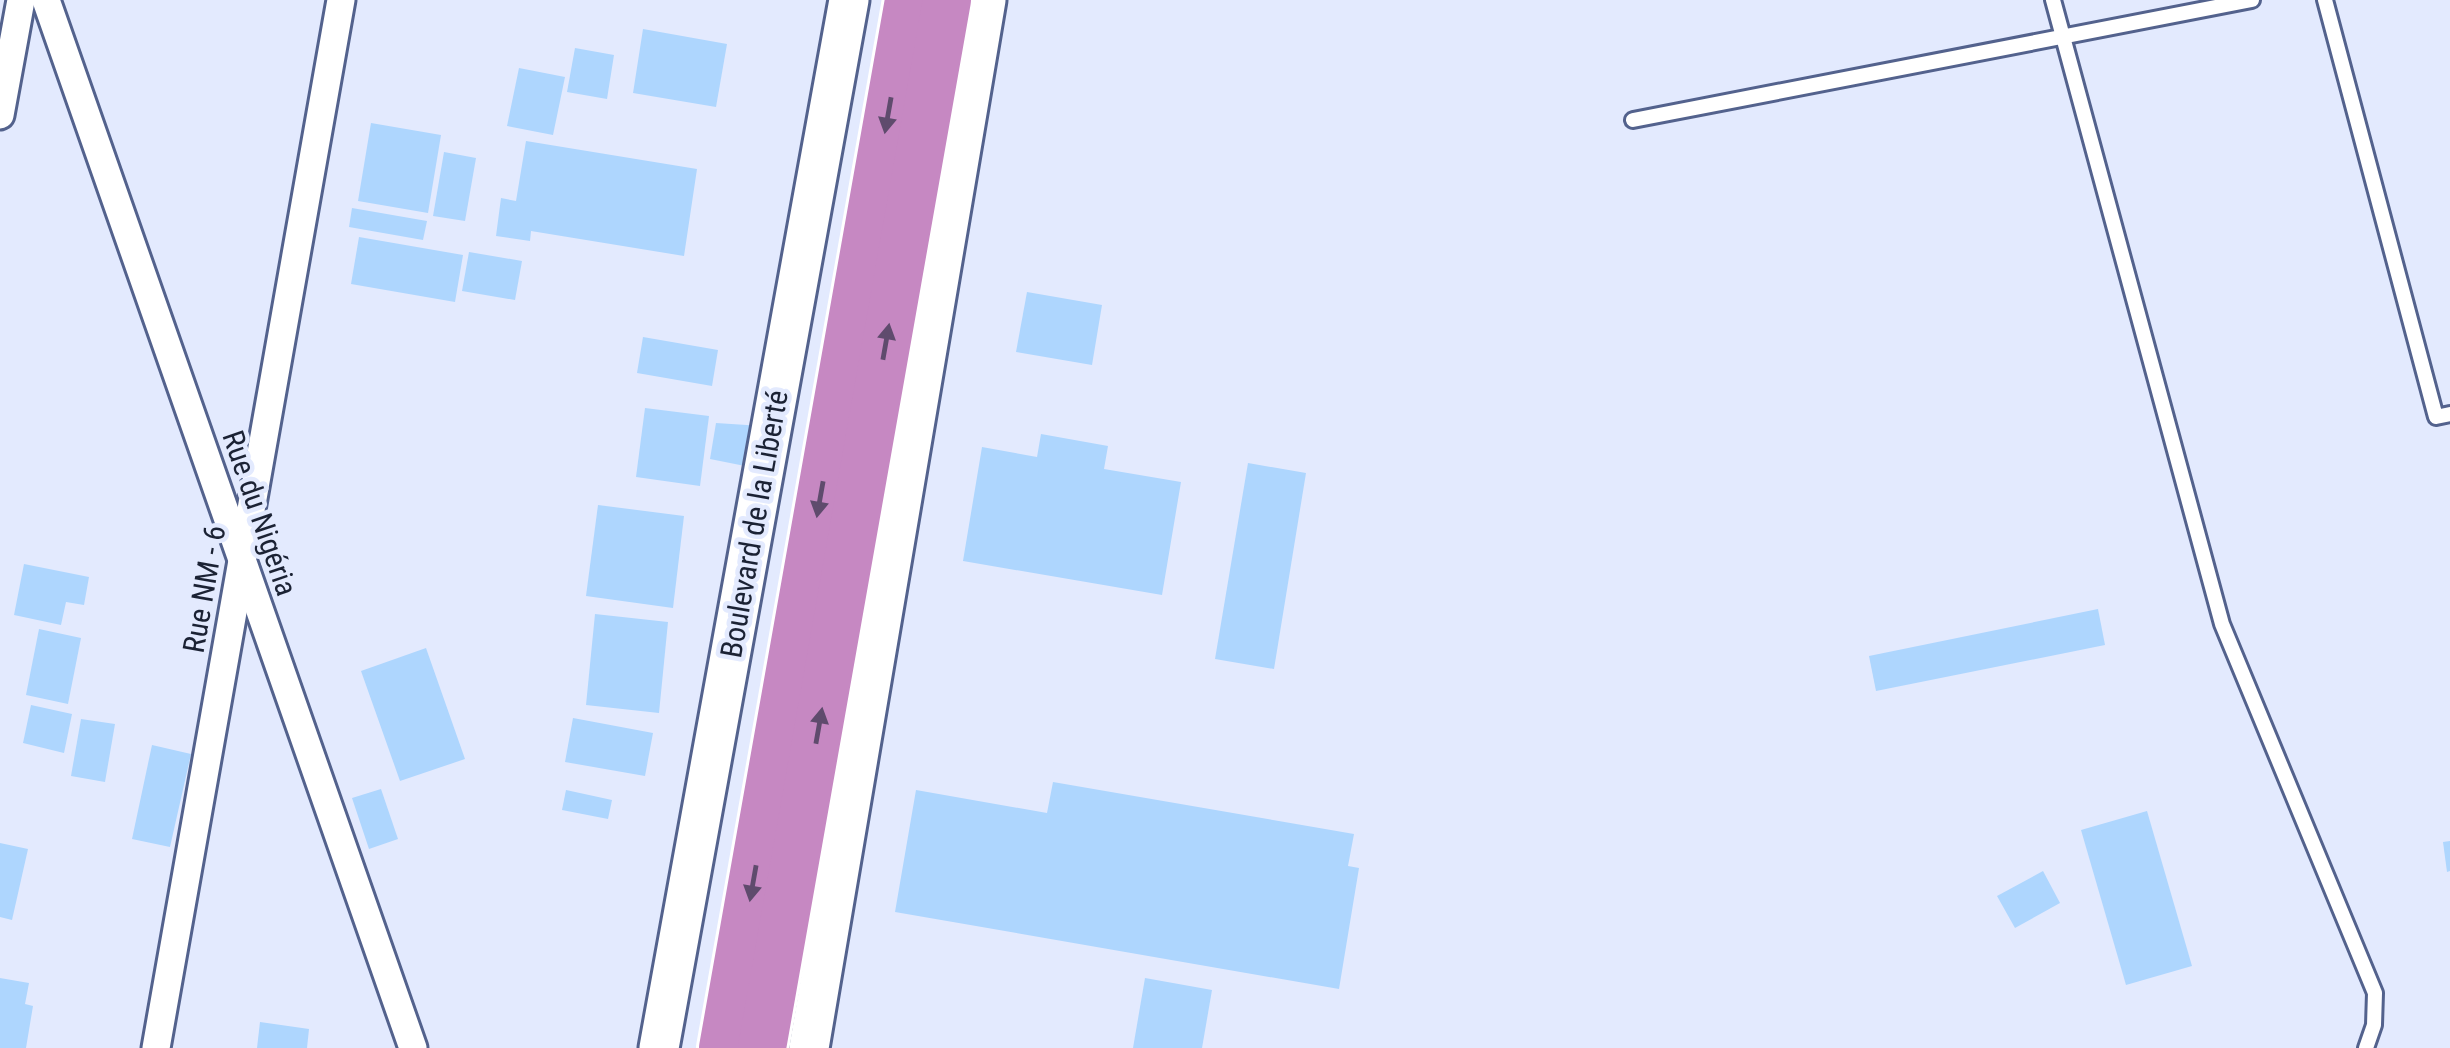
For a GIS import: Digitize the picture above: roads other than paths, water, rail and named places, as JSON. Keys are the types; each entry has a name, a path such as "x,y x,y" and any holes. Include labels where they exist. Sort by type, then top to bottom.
{"highway":[{"name":"Boulevard de la Liberté","path":"723,1048 909,0"},
{"path":"762,1048 947,0"}],"main road":[{"name":"Boulevard de la Liberté","path":"659,1048 849,0"},
{"path":"809,1048 986,0"}],"street":[{"path":"0,116 21,0"},
{"name":"Rue du Nigéria","path":"46,0 413,1048"},
{"name":"Rue NM - 6","path":"156,1048 341,0"}],"lane":[{"path":"2053,0 2222,624 2375,994 2374,1025 2366,1048"},
{"path":"1633,120 2252,0"},
{"path":"2325,0 2436,417 2450,414"}]}
